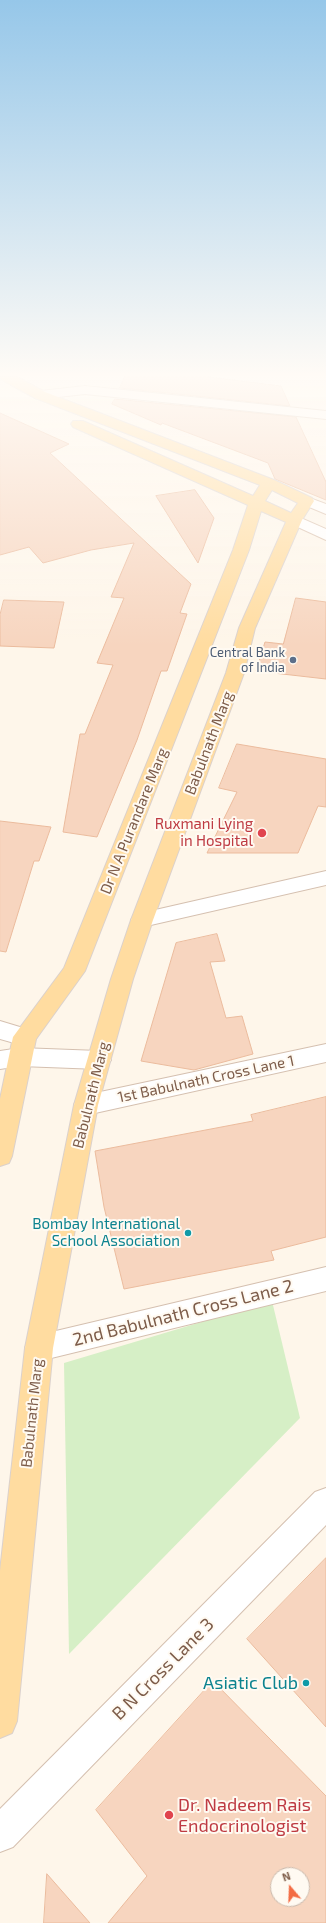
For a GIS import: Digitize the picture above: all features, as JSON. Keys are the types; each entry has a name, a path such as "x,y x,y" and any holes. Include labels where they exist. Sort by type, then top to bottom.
{"main road":[{"path":"174,467 256,503 309,510"},
{"path":"227,467 269,483 309,510"},
{"name":"Dr N A Purandare Marg","path":"0,1156 15,1052 74,971 239,557 256,503 269,483"},
{"name":"Babulnath Marg","path":"0,1722 39,1348 86,1105 122,979 142,920 226,700 247,628 309,510"}],"street":[{"path":"309,510 326,535"},
{"path":"142,920 326,878"},
{"path":"0,1030 15,1052 99,1060"},
{"name":"1st Babulnath Cross Lane 1","path":"86,1105 326,1053"},
{"name":"2nd Babulnath Cross Lane 2","path":"39,1348 326,1279"},
{"name":"B N Cross Lane 3","path":"0,1834 326,1503"}],"green space":[{"path":"272,1301 300,1418 69,1654 64,1363"}],"building":[{"path":"0,467 65,467 191,584 180,613 187,614 167,671 161,671 137,740 97,837 63,832 80,734 85,734 113,665 97,663 124,598 111,597 134,543 91,550 43,563 29,547 0,555"},
{"path":"270,467 319,467 326,482 326,500 275,479"},
{"path":"195,490 214,518 198,563 156,496"},
{"path":"296,598 326,602 326,679 256,671 265,642 283,644"},
{"path":"4,600 64,602 54,648 0,646 0,615"},
{"path":"237,744 326,759 326,807 318,806 298,853 207,853 237,792 219,788"},
{"path":"0,821 51,827 39,861 34,861 6,952 0,951"},
{"path":"217,934 225,961 210,962 226,1018 242,1016 253,1054 194,1070 141,1061 176,943"},
{"name":"Bombay International School Association","path":"326,1097 326,1237 271,1251 274,1260 124,1289 104,1207 95,1151 253,1121 251,1115"},
{"name":"Asiatic Club","path":"326,1558 326,1727 247,1639"},
{"path":"213,1681 326,1796 326,1923 108,1923 147,1876 96,1810"},
{"path":"47,1874 90,1923 44,1923"}],"place":[{"name":"Central Bank of India","path":"293,660"},
{"name":"Ruxmani Lying in Hospital","path":"262,833"},
{"name":"Bombay International School Association","path":"188,1233"},
{"name":"Asiatic Club","path":"306,1683"},
{"name":"Dr. Nadeem Rais Endocrinologist","path":"169,1815"}]}
